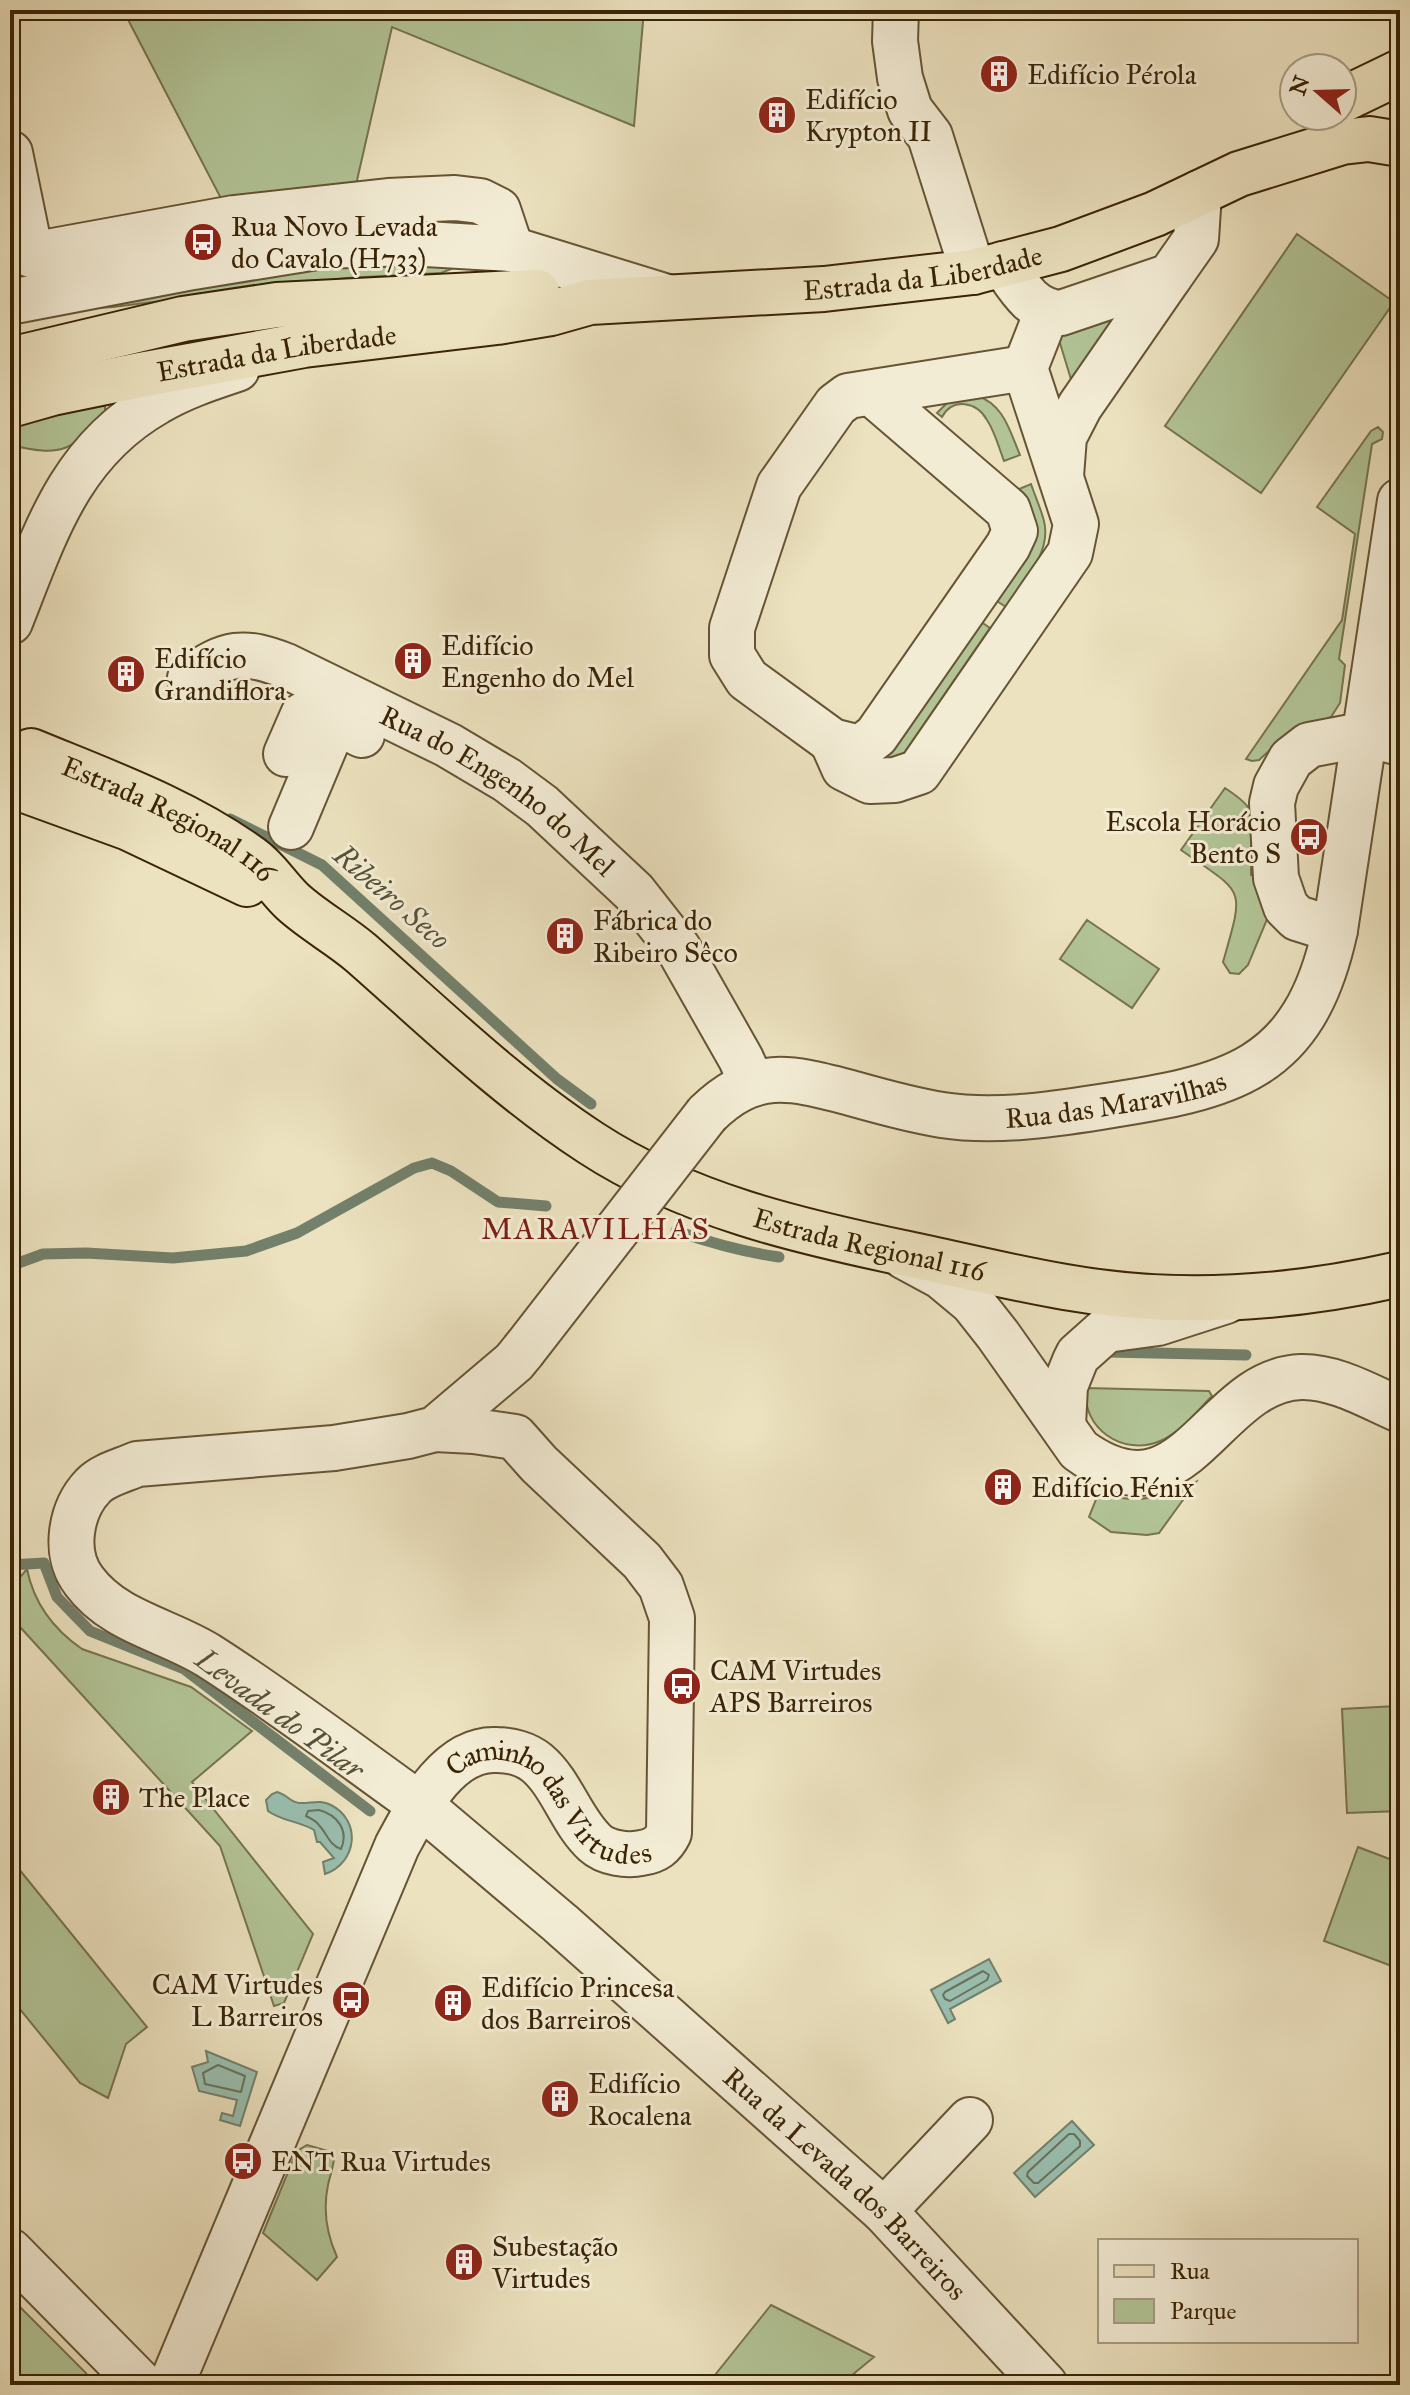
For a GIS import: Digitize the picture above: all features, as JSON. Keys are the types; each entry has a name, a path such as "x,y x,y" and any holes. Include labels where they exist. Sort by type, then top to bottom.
{"main road":[{"path":"1358,92 1400,72"},
{"name":"Estrada da Liberdade","path":"1239,174 1297,132"},
{"name":"Estrada da Liberdade","path":"10,405 125,378 304,345 497,322 551,313 590,302 824,289 988,268 1061,249 1155,214 1239,174 1342,142 1369,139 1400,144"},
{"name":"Estrada da Liberdade","path":"10,360 183,319 304,302 530,290 590,302"},
{"path":"10,333 183,319"},
{"name":"Estrada Regional 116","path":"25,769 159,805 215,835 257,862 293,903 347,941 540,1107 593,1145 686,1193 715,1204 810,1233 896,1252 1068,1287 1148,1297 1234,1298 1321,1290 1400,1274"}],"street":[{"path":"896,10 895,41 900,78 910,110 930,136 988,268 1047,312 1061,313 1170,276"},
{"path":"10,153 31,255 234,218 388,201 455,198 480,201 498,210 511,249"},
{"path":"1061,478 1064,437 1080,406 1196,239 1199,193"},
{"path":"10,302 323,246 409,243 511,249 670,297"},
{"path":"832,741 844,768 870,781 895,780 919,772 1070,553 1076,524 1025,368 1047,312"},
{"path":"10,622 59,504 80,471 110,438 157,402 190,386 304,345"},
{"path":"873,394 1008,510 1015,531 1008,546 876,736 860,748 832,741 747,679 732,655 732,628 779,486 836,405 848,396 1025,368"},
{"name":"Rua das Maravilhas","path":"518,1357 707,1114 735,1091 769,1080 802,1080 944,1115 980,1118 1028,1116 1189,1092 1247,1070 1287,1038 1315,996 1330,953 1383,739 1400,501"},
{"name":"Rua do Engenho do Mel","path":"190,678 211,663 236,656 258,655 448,745 491,769 542,806 634,892 678,948 752,1084"},
{"path":"286,754 303,715 312,710 454,776 491,769"},
{"path":"291,827 335,722"},
{"path":"1335,930 1297,918 1286,907 1276,878 1272,803 1276,786 1291,759 1309,745 1383,739"},
{"path":"896,1252 942,1277 972,1302 1079,1450 1096,1463 1141,1473 1158,1470 1177,1461 1232,1409 1257,1391 1281,1380 1322,1378 1400,1410"},
{"path":"1063,1425 1065,1386 1075,1361 1106,1330 1158,1323 1234,1298"},
{"path":"435,1429 515,1437 512,1404 518,1357"},
{"name":"Rua da Levada dos Barreiros","path":"518,1357 435,1429 334,1448 137,1464 94,1484 74,1516 71,1550 82,1579 107,1606 206,1654 419,1804 560,1923 884,2211 1045,2385"},
{"name":"Caminho das Virtudes","path":"171,2385 391,1861 419,1804 456,1761 483,1749 511,1750 536,1762 596,1844 611,1852 637,1854 658,1848 669,1833 672,1618 661,1586 642,1561 539,1464 515,1437"},
{"path":"884,2211 970,2120"},
{"path":"10,2251 142,2385"}],"green space":[{"path":"123,10 644,10 634,126 392,27 355,189 227,210"},
{"path":"1297,234 1394,302 1261,493 1165,426"},
{"path":"383,259 456,267 441,273 346,278 113,307 52,311 193,282"},
{"path":"1124,308 1073,386 1056,330"},
{"path":"976,395 999,412 1009,427 1020,455 1004,461 990,425 977,409 958,404 942,417 937,413 950,400"},
{"path":"102,404 105,412 84,436 65,448 42,451 10,445 10,427"},
{"path":"1378,427 1383,432 1382,439 1372,444 1339,659 1345,665 1340,703 1331,717 1282,739 1259,760 1246,759 1342,620 1355,534 1317,507 1371,431"},
{"path":"1031,484 1044,521 1044,544 1034,567 1006,607 989,596 1012,492"},
{"path":"974,617 990,628 904,753 898,759 861,761"},
{"path":"1225,788 1245,803 1253,819 1256,837 1251,837 1251,875 1254,875 1268,917 1248,965 1239,974 1230,973 1223,962 1235,918 1234,894 1218,876 1181,850"},
{"path":"1087,920 1159,969 1132,1008 1060,959"},
{"path":"1086,1388 1209,1391 1212,1396 1174,1433 1146,1445 1132,1445 1107,1436 1097,1427 1086,1402"},
{"path":"1196,1482 1159,1533 1111,1532 1089,1517 1097,1497 1151,1497"},
{"path":"27,1569 34,1593 46,1615 82,1649 191,1687 252,1731 192,1782 313,1934 284,2003 274,2006 220,1846 10,1616 10,1589"},
{"path":"1396,1706 1400,1811 1347,1813 1342,1709"},
{"path":"1358,1847 1400,1863 1400,1969 1324,1941"},
{"path":"10,1858 147,2027 126,2044 108,2098 80,2083 10,1997"},
{"path":"307,2145 328,2151 334,2159 326,2213 328,2231 337,2257 317,2280 263,2233 297,2151"},
{"path":"10,2297 86,2373 93,2385 10,2385"},
{"path":"771,2305 874,2357 840,2385 707,2385"}],"water":[{"path":"277,1792 296,1802 327,1803 348,1821 352,1841 344,1861 336,1869 325,1874 323,1862 334,1858 317,1842 314,1830 268,1811 266,1800"},
{"path":"989,1959 1001,1981 950,2009 955,2019 948,2023 931,1990"},
{"path":"206,2051 257,2072 240,2126 220,2120 222,2113 233,2116 237,2100 199,2091 192,2067 208,2062"},
{"path":"1072,2121 1094,2145 1035,2197 1014,2173"}],"waterway":[{"name":"Ribeiro Seco","path":"230,819 322,865 557,1079 591,1104"},
{"path":"10,1266 43,1254 173,1258 246,1251 297,1233 414,1168 432,1163 451,1171 498,1202 546,1206"},
{"name":"Ribeiro Seco","path":"676,1231 727,1247 779,1257"},
{"name":"Ribeiro Seco","path":"1107,1352 1246,1355"},
{"name":"Levada do Pilar","path":"10,1565 44,1563 57,1597 90,1631 184,1669 370,1811"}],"place":[{"name":"Edifício Pérola","path":"999,74"},
{"name":"Edifício Krypton II","path":"777,115"},
{"name":"Rua Novo Levada do Cavalo (H733)","path":"203,242"},
{"name":"Edifício Engenho do Mel","path":"413,661"},
{"name":"Edifício Grandiflora","path":"126,674"},
{"name":"Escola Horácio Bento S","path":"1309,837"},
{"name":"Fábrica do Ribeiro Sêco","path":"565,936"},
{"name":"Edifício Fénix","path":"1003,1487"},
{"name":"CAM Virtudes APS Barreiros","path":"682,1686"},
{"name":"The Place","path":"111,1797"},
{"name":"CAM Virtudes L Barreiros","path":"351,2000"},
{"name":"Edifício Princesa dos Barreiros","path":"453,2003"},
{"name":"Edifício Rocalena","path":"560,2099"},
{"name":"ENT Rua Virtudes","path":"243,2161"},
{"name":"Subestação Virtudes","path":"464,2262"}],"district":[{"name":"MARAVILHAS","path":"596,1229"}]}
